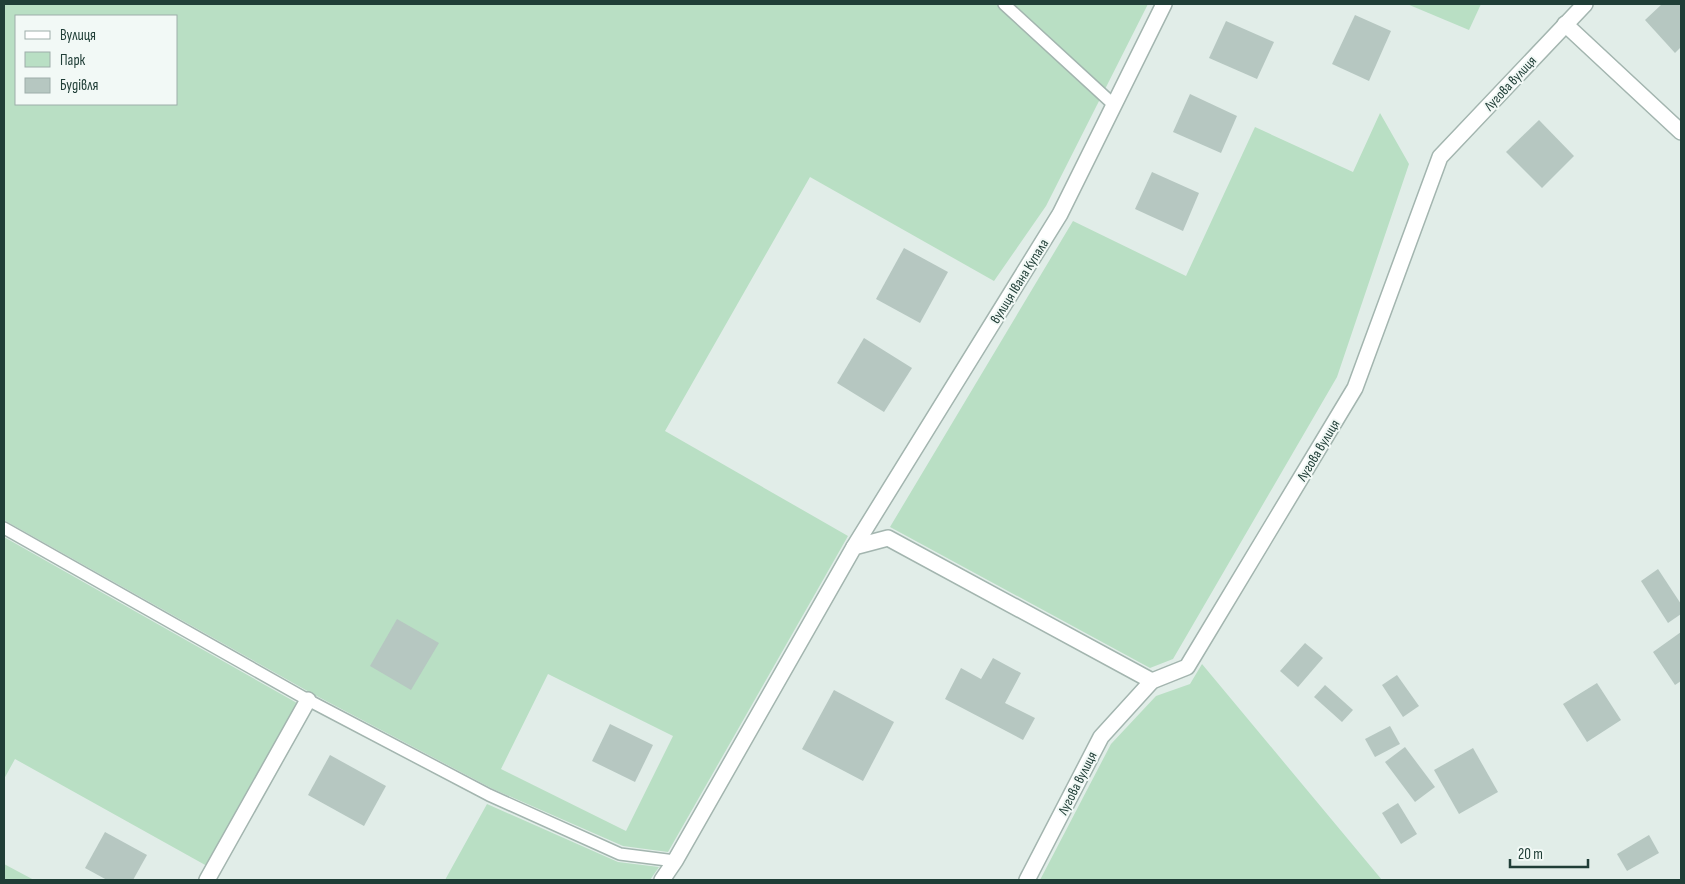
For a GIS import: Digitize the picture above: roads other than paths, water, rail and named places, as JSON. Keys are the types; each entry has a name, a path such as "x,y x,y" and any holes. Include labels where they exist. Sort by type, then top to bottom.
{"street":[{"name":"вулиця Івана Купала","path":"676,861 854,547 1060,214 1164,4"},
{"name":"Лугова вулиця","path":"1027,880 1101,737 1152,680 1187,667 1355,388 1440,157 1585,4"},
{"path":"1565,24 1681,132"},
{"path":"854,547 888,538 1152,680"},
{"path":"207,880 308,700"},
{"path":"662,880 676,861"}],"lane":[{"path":"1004,4 1114,105"},
{"path":"4,528 308,700 489,795 620,854 676,861"}]}
